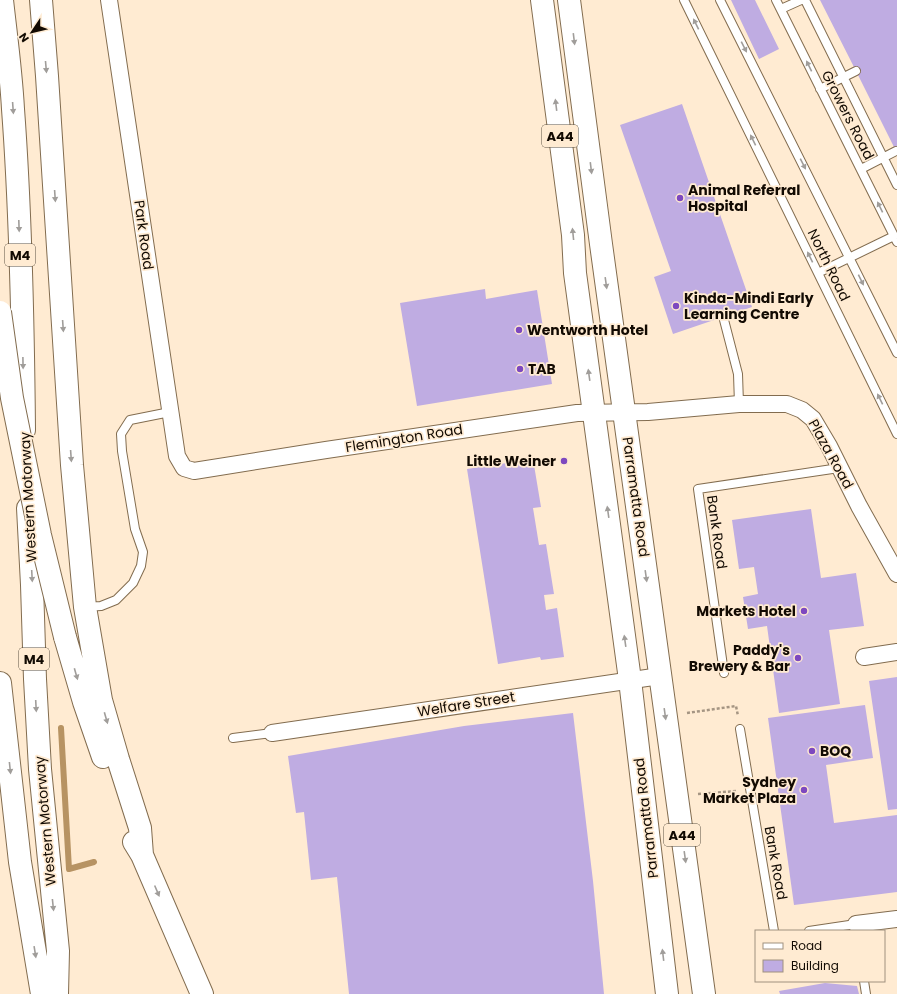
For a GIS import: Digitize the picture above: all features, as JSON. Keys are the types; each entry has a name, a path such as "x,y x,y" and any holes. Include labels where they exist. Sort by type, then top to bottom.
{"highway":[{"name":"Western Motorway","path":"2,0 13,107 18,187 23,324 24,452 32,585 40,770 58,951 57,994"},
{"path":"41,0 72,465 85,607 101,700 140,828 142,855"},
{"name":"Parramatta Road","path":"542,0 573,234 575,273 630,680 667,994"},
{"name":"Parramatta Road","path":"569,0 704,994"},
{"path":"0,312 12,398 33,504 65,637 84,702 129,833 142,855 202,994"},
{"name":"Western Motorway","path":"0,682 20,862 42,994"}],"street":[{"name":"Park Road","path":"109,0 177,456 184,468"},
{"name":"Plaza Road","path":"624,413 740,404 787,404 802,410 813,419 829,446 839,468 897,574"},
{"name":"Flemington Road","path":"184,468 194,471 501,423 577,413 624,413"},
{"path":"864,657 897,652"},
{"name":"Welfare Street","path":"272,733 660,676"},
{"path":"857,928 897,919"}],"lane":[{"name":"North Road","path":"684,0 897,434"},
{"path":"720,0 897,354"},
{"name":"Growers Road","path":"776,0 895,239"},
{"path":"781,9 801,0"},
{"name":"Growers Road","path":"805,0 897,185"},
{"path":"820,89 856,71"},
{"path":"861,169 896,151"},
{"path":"818,273 895,239"},
{"path":"724,316 738,374 740,404"},
{"path":"85,607 101,606 116,600 134,583 141,566 143,552 135,529 122,451 121,434 130,420 170,412"},
{"name":"Bank Road","path":"724,673 698,489 839,468"},
{"name":"Bank Road","path":"740,729 774,930"},
{"path":"233,738 272,733"},
{"path":"825,930 857,928"},
{"path":"864,982 866,994"}],"path":[{"path":"687,713 736,706 740,729"},
{"path":"698,794 750,790"}],"building":[{"path":"731,0 755,0 779,49 759,59"},
{"path":"820,0 897,0 897,153 856,71"},
{"name":"Animal Referral Hospital","path":"682,104 752,307 673,334 654,277 671,271 620,125"},
{"name":"Wentworth Hotel","path":"485,289 486,299 537,290 552,384 417,406 400,303"},
{"path":"533,459 541,507 533,508 539,545 546,544 554,594 544,595 546,610 557,608 564,657 541,660 540,657 498,664 467,469"},
{"name":"Markets Hotel","path":"811,509 821,578 856,573 864,626 829,630 840,704 779,713 767,626 748,629 743,597 758,594 754,567 739,569 732,520"},
{"path":"897,677 897,809 888,810 869,681"},
{"name":"Sydney Market Plaza","path":"865,705 873,758 826,765 834,823 897,815 897,892 794,905 768,718"},
{"path":"573,713 593,881 604,994 349,994 337,877 311,880 304,812 296,813 288,756 464,726"},
{"path":"825,983 857,986 859,994 780,994 779,991"}],"waterway":[{"path":"61,728 69,869 94,862"}],"place":[{"name":"Animal Referral Hospital","path":"680,198"},
{"name":"Kinda-Mindi Early Learning Centre","path":"676,306"},
{"name":"Wentworth Hotel","path":"519,330"},
{"name":"TAB","path":"520,369"},
{"name":"Little Weiner","path":"564,461"},
{"name":"Markets Hotel","path":"804,611"},
{"name":"Paddy's Brewery & Bar","path":"798,658"},
{"name":"BOQ","path":"812,751"},
{"name":"Sydney Market Plaza","path":"804,790"}]}
